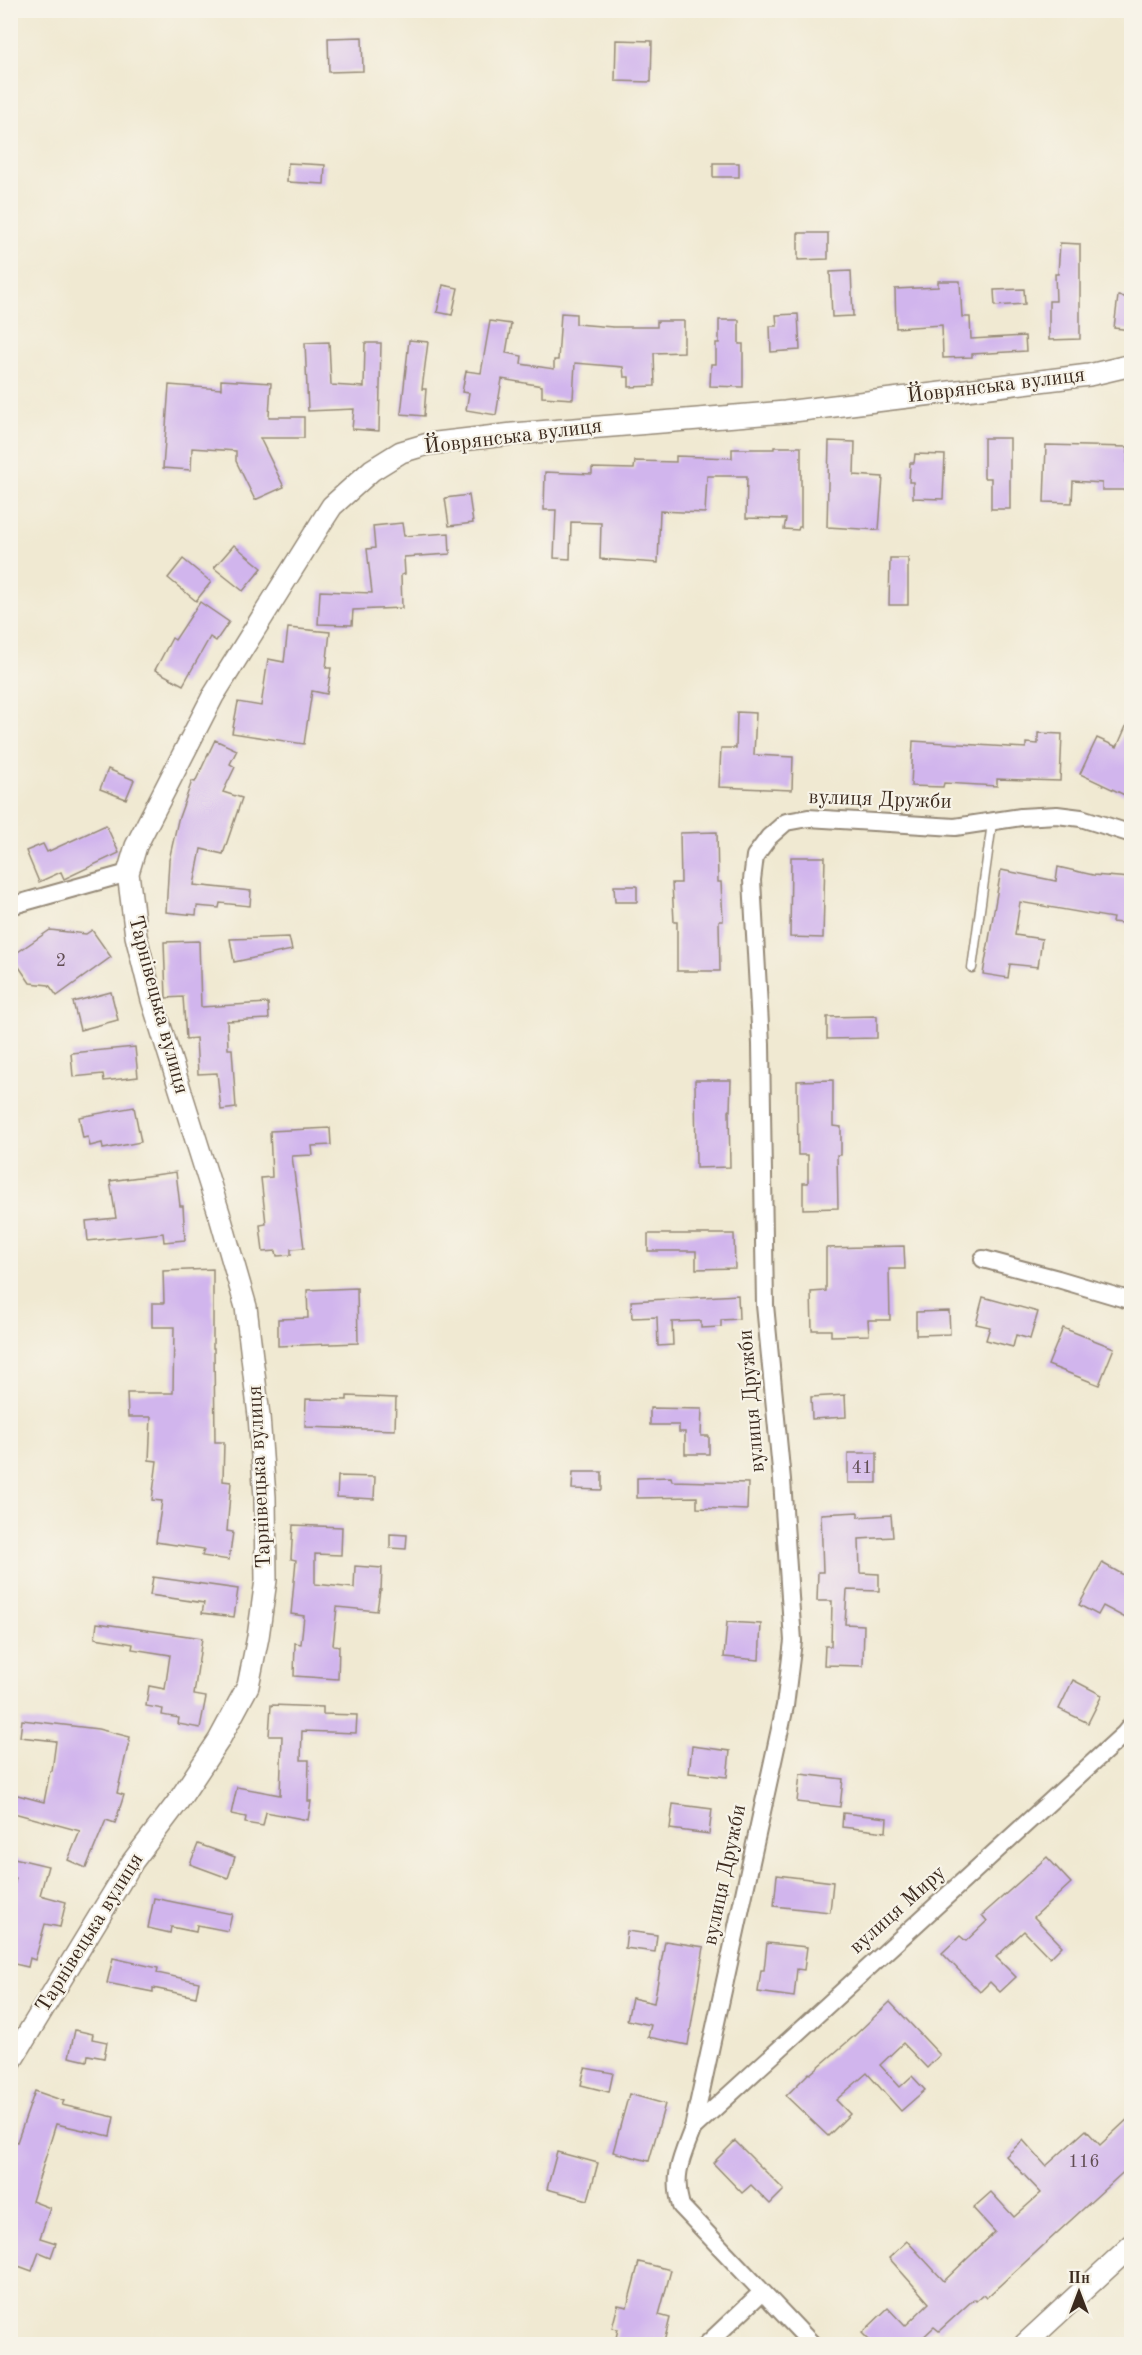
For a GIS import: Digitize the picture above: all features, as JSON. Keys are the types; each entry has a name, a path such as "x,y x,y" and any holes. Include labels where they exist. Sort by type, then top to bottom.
{"street":[{"name":"Йоврянська вулиця","path":"128,873 136,846 213,696 313,535 332,507 372,470 402,452 428,444 513,434 796,411 1089,375 1131,365"},
{"name":"вулиця Дружби","path":"813,2344 681,2206 676,2188 678,2170 693,2128 785,1706 793,1641 782,1480 765,1305 761,1044 752,880 755,856 769,837 786,822 808,818 955,826 992,823 1021,817 1057,815 1081,818 1131,834"},
{"path":"10,906 128,873"},
{"name":"Тарнівецька вулиця","path":"10,2063 133,1861 177,1803 229,1722 248,1686 266,1580 262,1462 246,1307 152,1000 136,936 128,873"},
{"path":"983,1259 1131,1301"},
{"name":"вулиця Миру","path":"693,2128 1124,1734 1131,1724"},
{"path":"1025,2344 1131,2245"},
{"path":"707,2344 762,2292"}],"lane":[{"path":"972,968 992,823"}],"building":[{"path":"362,37 363,71 329,72 328,38"},
{"path":"616,40 652,41 651,82 615,81"},
{"path":"288,163 325,165 324,184 287,182"},
{"path":"713,163 739,163 739,177 713,177"},
{"path":"798,233 828,233 828,259 798,260"},
{"path":"1060,243 1080,244 1080,339 1049,340 1049,301 1056,301 1055,274 1058,274"},
{"path":"851,271 853,316 832,317 830,272"},
{"path":"938,281 960,281 962,317 970,317 971,339 1025,336 1026,351 943,358 942,325 896,328 895,289 938,287"},
{"path":"443,285 458,288 452,315 437,312"},
{"path":"1024,289 1025,304 995,306 994,290"},
{"path":"1118,296 1131,298 1131,330 1114,328"},
{"path":"561,313 576,314 576,324 613,327 657,327 657,321 684,321 684,352 654,353 655,386 629,387 629,377 624,377 623,367 575,363 573,399 542,397 542,386 502,379 496,415 466,410 469,393 462,392 466,371 481,373 490,321 511,324 506,353 522,356 521,364 554,369 554,360 558,360"},
{"path":"798,314 800,350 771,352 770,326 777,326 776,315"},
{"path":"719,320 739,320 739,344 743,344 743,387 710,386 711,364 716,364 716,343 719,343"},
{"path":"409,340 428,342 422,389 426,389 424,416 401,414"},
{"path":"329,342 331,385 364,387 365,343 381,343 379,431 352,429 354,409 308,411 305,343"},
{"path":"221,380 271,383 269,417 304,417 304,438 260,438 284,487 255,500 236,461 236,451 192,448 191,470 163,468 169,385 221,389"},
{"path":"984,438 1010,438 1010,509 991,509 991,478 984,478"},
{"path":"829,441 855,442 854,475 883,477 879,530 827,527"},
{"path":"1046,445 1128,447 1126,490 1102,490 1102,483 1073,481 1072,503 1044,502"},
{"path":"774,447 801,447 801,527 798,530 784,529 786,519 746,518 747,476 707,476 705,513 660,511 658,563 600,559 601,523 571,522 570,559 554,558 556,510 544,510 545,472 592,474 592,468 634,469 635,461 676,462 676,456 732,458 732,449 774,449"},
{"path":"915,454 945,455 943,499 913,498 913,482 909,482 910,463 914,463"},
{"path":"469,495 473,523 449,526 445,498"},
{"path":"402,523 404,536 449,533 450,554 404,557 405,574 401,575 402,608 353,610 352,625 318,624 320,591 372,593 367,549 375,548 373,526"},
{"path":"234,545 262,568 243,591 214,568"},
{"path":"890,558 908,558 908,605 889,605"},
{"path":"183,559 211,582 196,601 168,578"},
{"path":"200,602 229,622 216,641 210,637 183,685 155,670 172,638 175,640"},
{"path":"288,628 330,632 326,668 331,668 327,694 312,691 304,744 232,733 238,702 261,706 268,659 284,662"},
{"path":"737,712 756,713 754,755 793,757 792,790 719,787 721,748 736,748"},
{"path":"1131,715 1131,798 1080,774 1097,738 1117,747"},
{"path":"1038,733 1062,734 1060,781 997,779 997,786 944,783 943,787 911,786 913,741 1026,748 1026,743 1038,744"},
{"path":"215,740 237,750 230,764 235,767 223,792 242,798 223,854 201,849 194,885 251,891 250,906 220,903 219,908 197,906 196,915 166,912 169,860 178,820 192,781 195,782"},
{"path":"108,769 134,780 126,799 100,789"},
{"path":"106,825 119,853 64,879 61,872 39,882 26,851 43,844 47,852"},
{"path":"717,832 718,882 721,882 723,921 719,921 720,971 677,971 677,922 674,922 672,883 681,883 680,833"},
{"path":"791,857 825,857 823,938 790,937"},
{"path":"1058,867 1093,875 1131,878 1131,924 1112,922 1113,918 1020,902 1015,935 1042,939 1038,967 1010,964 1008,978 983,974 1001,870 1056,881"},
{"path":"614,886 637,886 637,902 615,902"},
{"path":"50,930 86,934 92,930 111,957 57,996 49,985 30,983 16,959 18,952"},
{"path":"289,937 292,950 234,962 230,939"},
{"path":"199,941 201,1007 268,1003 269,1019 227,1021 228,1049 232,1049 236,1108 221,1110 217,1073 198,1074 196,1038 186,1039 183,997 166,998 164,942"},
{"path":"111,992 118,1020 80,1030 73,1002"},
{"path":"877,1016 877,1038 827,1039 827,1017"},
{"path":"135,1047 138,1077 104,1081 103,1074 73,1077 71,1053"},
{"path":"695,1080 731,1080 730,1167 696,1168"},
{"path":"833,1080 833,1126 841,1127 841,1155 837,1155 838,1208 803,1209 803,1183 808,1183 808,1155 798,1155 797,1081"},
{"path":"134,1107 141,1142 103,1149 102,1143 90,1146 88,1137 83,1138 79,1117"},
{"path":"330,1128 331,1145 312,1146 313,1155 292,1156 304,1248 291,1249 291,1255 277,1256 276,1251 263,1252 260,1225 266,1224 261,1178 272,1177 270,1131"},
{"path":"176,1172 180,1206 183,1206 185,1240 164,1242 163,1233 88,1241 86,1221 116,1218 110,1181"},
{"path":"648,1234 734,1234 735,1268 696,1269 696,1251 648,1251"},
{"path":"904,1246 905,1269 889,1269 890,1320 868,1320 869,1335 831,1336 831,1330 812,1330 811,1292 826,1291 826,1248"},
{"path":"213,1269 215,1442 224,1442 223,1481 231,1482 227,1531 233,1532 229,1560 202,1556 204,1549 156,1542 162,1501 152,1500 157,1461 149,1460 151,1417 128,1417 127,1393 173,1393 174,1327 152,1327 152,1303 164,1303 163,1271"},
{"path":"357,1288 358,1343 278,1346 278,1319 308,1318 307,1290"},
{"path":"738,1295 739,1319 721,1320 721,1327 701,1328 701,1321 672,1322 673,1345 658,1346 657,1317 632,1318 631,1301"},
{"path":"983,1297 1038,1312 1030,1339 1016,1335 1013,1347 986,1340 990,1327 976,1324"},
{"path":"949,1311 950,1334 916,1335 916,1312"},
{"path":"1063,1328 1114,1348 1099,1385 1048,1365"},
{"path":"845,1395 846,1417 812,1419 811,1397"},
{"path":"347,1396 396,1398 395,1430 305,1427 306,1399 347,1400"},
{"path":"650,1408 702,1409 701,1436 709,1436 709,1454 685,1454 685,1432 679,1432 679,1425 650,1425"},
{"path":"848,1453 877,1453 877,1483 848,1483"},
{"path":"573,1472 602,1472 602,1490 572,1489"},
{"path":"338,1476 375,1477 374,1499 337,1497"},
{"path":"671,1477 672,1481 748,1483 747,1510 697,1508 697,1497 637,1498 637,1478"},
{"path":"858,1512 858,1517 891,1515 893,1537 859,1539 860,1573 879,1574 879,1591 847,1590 845,1624 864,1625 863,1666 824,1665 825,1646 831,1646 832,1601 817,1601 818,1572 823,1572 821,1514"},
{"path":"293,1525 342,1527 341,1555 315,1554 315,1584 354,1588 355,1566 382,1568 377,1611 337,1607 333,1645 339,1646 338,1679 294,1676 295,1643 301,1644 304,1616 291,1614 296,1560 291,1559"},
{"path":"390,1534 407,1535 406,1549 390,1548"},
{"path":"1102,1563 1131,1579 1131,1621 1103,1606 1098,1615 1079,1605"},
{"path":"153,1577 238,1589 234,1617 202,1613 204,1603 150,1595"},
{"path":"727,1622 761,1624 759,1660 724,1657"},
{"path":"97,1623 202,1638 194,1695 206,1697 200,1728 178,1724 179,1718 162,1715 163,1709 146,1706 149,1686 165,1689 170,1655 132,1649 133,1644 95,1638"},
{"path":"1073,1680 1102,1695 1088,1723 1059,1709"},
{"path":"271,1705 323,1707 323,1714 357,1715 356,1733 302,1731 301,1760 309,1760 308,1801 311,1801 308,1820 266,1812 263,1826 245,1823 246,1817 231,1814 237,1787 280,1795 282,1736 269,1736"},
{"path":"22,1720 98,1729 130,1737 117,1793 124,1795 115,1823 106,1820 86,1868 68,1860 80,1831 10,1812 10,1793 44,1802 50,1771 52,1771 56,1741 20,1737"},
{"path":"692,1746 730,1751 727,1777 689,1773"},
{"path":"800,1774 843,1779 840,1807 797,1802"},
{"path":"673,1804 712,1809 709,1834 670,1829"},
{"path":"843,1813 887,1818 886,1832 842,1827"},
{"path":"198,1844 235,1857 228,1878 190,1864"},
{"path":"10,1857 48,1866 40,1895 66,1902 60,1927 45,1924 35,1960 30,1958 28,1967 10,1963 10,1901 16,1878 10,1877"},
{"path":"1047,1857 1071,1883 1034,1917 1062,1946 1050,1958 1024,1931 996,1957 1016,1977 1000,1992 990,1982 980,1992 942,1953 960,1936 966,1941 987,1921 982,1915"},
{"path":"777,1875 833,1882 830,1912 774,1906"},
{"path":"154,1898 232,1914 228,1931 197,1925 196,1932 171,1927 170,1933 148,1928"},
{"path":"627,1931 657,1935 655,1952 625,1948"},
{"path":"665,1941 704,1947 688,2045 648,2037 651,2025 627,2020 632,1998 654,2003"},
{"path":"767,1943 807,1947 804,1970 797,1969 794,1997 758,1992 761,1970 764,1970"},
{"path":"113,1958 158,1968 157,1973 199,1982 196,1997 153,1988 153,1992 107,1983"},
{"path":"890,2002 940,2055 927,2068 903,2043 880,2065 900,2087 912,2076 925,2090 901,2111 867,2073 836,2100 850,2114 828,2136 786,2096"},
{"path":"75,2030 93,2034 92,2039 107,2042 104,2058 88,2055 87,2061 69,2057"},
{"path":"585,2068 613,2073 609,2092 581,2085"},
{"path":"35,2091 64,2101 62,2105 114,2117 110,2136 56,2124 32,2201 50,2208 40,2238 56,2243 51,2257 39,2252 32,2271 10,2263 10,2140 17,2142"},
{"path":"629,2094 665,2104 649,2161 613,2152"},
{"path":"1131,2116 1131,2165 986,2298 983,2295 976,2301 974,2299 939,2331 934,2327 916,2344 873,2344 862,2333 888,2308 905,2326 929,2303 889,2258 907,2241 944,2281 995,2232 973,2208 991,2192 1014,2217 1041,2193 1006,2156 1023,2140 1046,2166 1086,2130 1100,2145"},
{"path":"735,2141 784,2190 770,2204 751,2185 742,2193 713,2163"},
{"path":"557,2152 598,2163 588,2200 547,2189"},
{"path":"639,2262 671,2270 659,2315 670,2318 664,2342 658,2340 656,2344 625,2344 626,2340 616,2338 618,2329 612,2328 618,2305 627,2307"}]}
